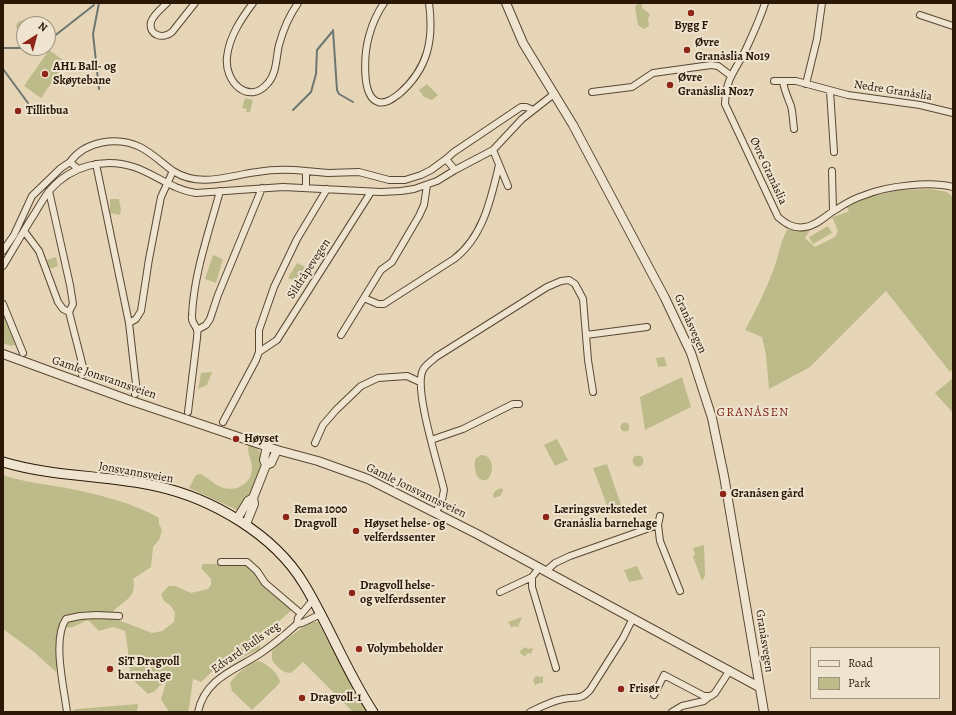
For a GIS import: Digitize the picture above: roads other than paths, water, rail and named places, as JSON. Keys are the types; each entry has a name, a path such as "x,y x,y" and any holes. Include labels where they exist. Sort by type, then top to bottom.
{"main road":[{"name":"Jonsvannsveien","path":"3,462 48,472 131,481 157,486 199,499 246,524 287,562 303,582 321,614 361,694 373,712"}],"street":[{"path":"167,3 150,23 152,31 161,37 168,36 172,32 194,3"},
{"path":"253,3 236,30 229,46 226,62 229,76 234,85 242,90 252,91 261,89 268,83 272,76 284,29 298,3"},
{"path":"384,3 374,19 369,36 365,73 369,94 375,101 385,103 393,99 418,75 423,64 431,33 429,3"},
{"name":"Granåsvegen","path":"506,3 523,43 573,125 665,298 691,353 712,418 724,476 759,687"},
{"name":"Øvre Granåslia","path":"765,3 758,24 745,51 730,75 725,104 778,217 787,224 795,227 807,228 820,221 833,211 865,194 905,186 945,185 953,187"},
{"path":"806,84 817,39 822,3"},
{"path":"920,14 953,26"},
{"path":"592,92 632,87 653,73 711,65 718,66 730,75"},
{"name":"Nedre Granåslia","path":"774,81 796,81 848,95 920,105 953,113"},
{"path":"783,81 785,92 792,110 794,130"},
{"path":"830,91 834,152"},
{"path":"3,266 49,191 62,179 78,169 96,164 126,164 145,171 182,190 196,193 283,186 371,192 401,191 437,181 492,150 522,119 554,94"},
{"path":"3,251 14,235 26,206 32,196 61,168 70,162 77,153 94,145 116,142 134,145 148,152 173,171 183,176 198,180 218,180 256,172 277,170 322,173 359,172 389,180 405,180 426,173 457,150 521,107 534,110"},
{"path":"492,150 508,186"},
{"path":"446,159 455,170"},
{"path":"70,162 78,169"},
{"path":"96,164 129,323 136,384 135,394"},
{"path":"364,298 378,304 384,304 454,259 467,247 477,232 487,210 499,165"},
{"path":"129,323 134,321 140,314 162,193 173,171"},
{"path":"306,171 306,187"},
{"path":"832,171 833,211"},
{"path":"341,335 381,270 392,262 420,216 424,205 427,185"},
{"path":"197,330 209,322 262,188"},
{"name":"Sildråpevegen","path":"223,422 258,352 259,330 274,287 297,239 327,189"},
{"path":"49,191 73,304 69,312 82,364 82,375"},
{"path":"188,412 197,330 192,322 195,286 220,192"},
{"name":"Sildråpevegen","path":"258,352 276,340 371,192"},
{"path":"24,231 39,251 58,302 63,309 69,312"},
{"path":"436,512 442,500 444,490 431,440 420,382 423,369 441,353 547,287 561,281 569,280 575,284 582,299 593,392"},
{"path":"3,304 23,353"},
{"path":"586,335 647,327"},
{"name":"Gamle Jonsvannsveien","path":"3,354 91,387 277,450 345,470 386,487 436,512 759,687"},
{"path":"315,443 323,425 361,386 378,378 407,376 420,382"},
{"path":"431,440 463,429 513,404 519,404"},
{"path":"246,524 254,504 253,498 266,465 264,460 267,446"},
{"path":"266,465 271,463 277,450"},
{"path":"237,519 248,501 253,498"},
{"path":"660,516 658,525 660,541 680,591"},
{"path":"500,592 532,577 555,562 658,525"},
{"path":"221,562 248,562 266,584 299,612"},
{"path":"532,577 532,587 556,668"},
{"name":"Edvard Bulls veg","path":"297,624 298,618 313,600"},
{"name":"Edvard Bulls veg","path":"198,712 209,688 230,670 261,653 281,639 297,624 321,614"},
{"path":"67,712 59,644 62,625 66,619 80,616 119,616"},
{"path":"530,712 563,699 584,696 590,690 633,618"},
{"path":"672,712 682,706 704,701 715,693 730,670"},
{"path":"654,694 664,675 704,696 709,697"},
{"path":"759,687 764,712"}],"waterway":[{"path":"99,3 93,34 99,89"},
{"path":"56,35 94,5"},
{"path":"333,30 337,90 339,94 353,102"},
{"path":"293,110 311,92 316,74 317,50 332,32"},
{"path":"3,48 16,48"},
{"path":"3,69 28,103"}],"place":[{"name":"Bygg F","path":"691,13"},
{"name":"Øvre Granåslia No19","path":"687,50"},
{"name":"AHL Ball- og Skøytebane","path":"45,74"},
{"name":"Øvre Granåslia No27","path":"670,85"},
{"name":"Tillitbua","path":"18,111"},
{"name":"Høyset","path":"236,439"},
{"name":"Granåsen gård","path":"723,494"},
{"name":"Rema 1000 Dragvoll","path":"286,517"},
{"name":"Læringsverkstedet Granåslia barnehage","path":"546,517"},
{"name":"Høyset helse- og velferdssenter","path":"356,531"},
{"name":"Dragvoll helse- og velferdssenter","path":"352,593"},
{"name":"Volymbeholder","path":"359,649"},
{"name":"SiT Dragvoll barnehage","path":"110,669"},
{"name":"Frisør","path":"621,689"},
{"name":"Dragvoll-1","path":"302,698"}],"district":[{"name":"GRANÅSEN","path":"753,413"}]}
